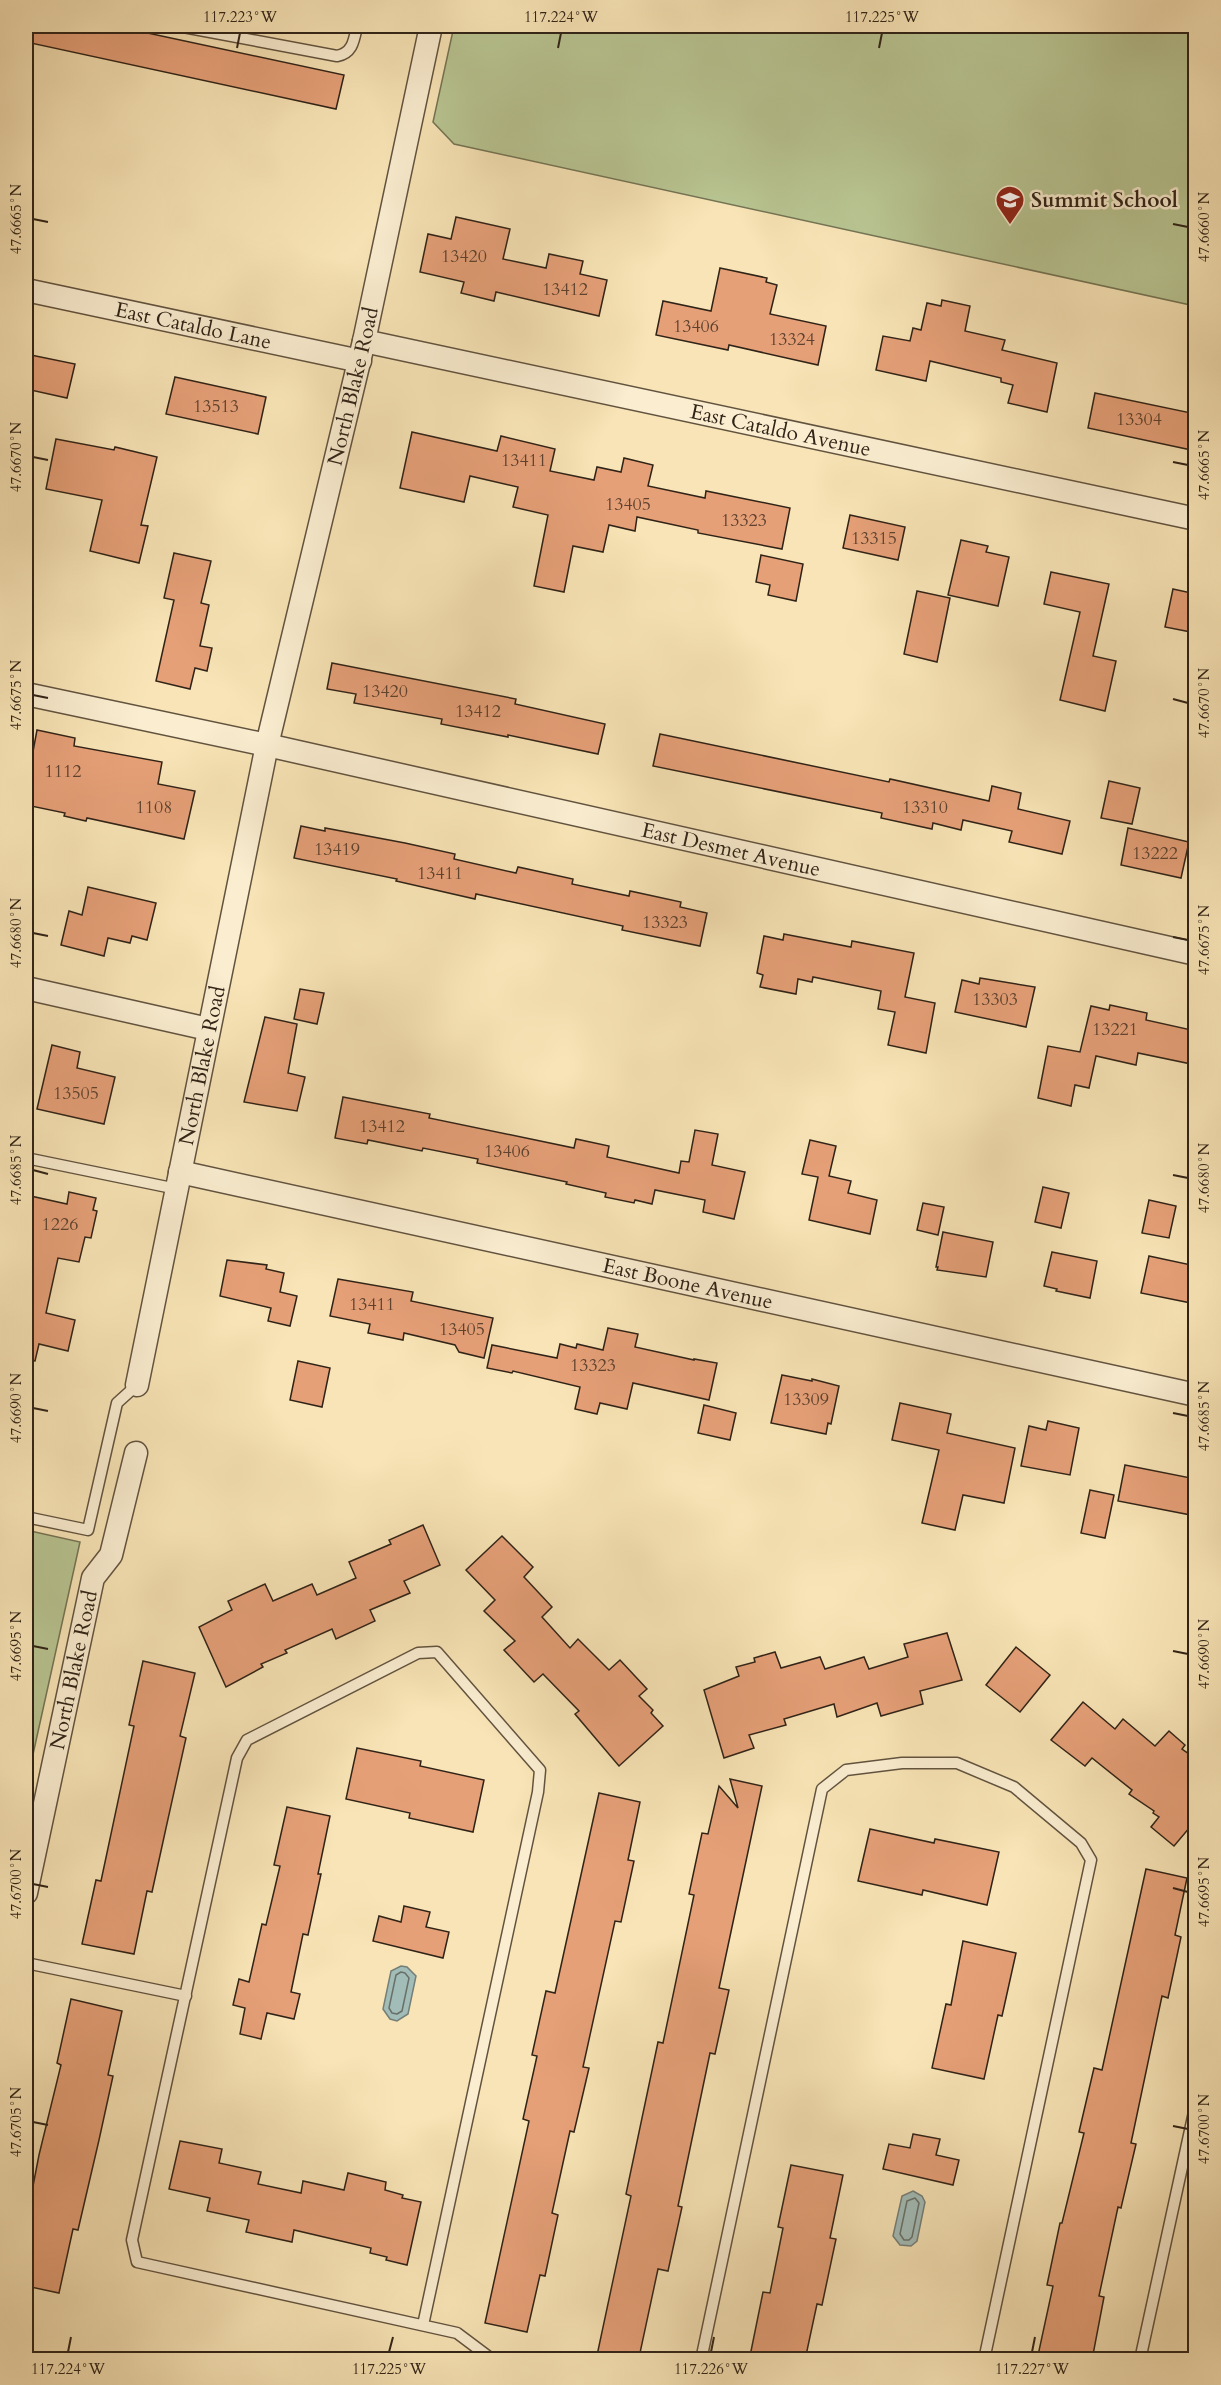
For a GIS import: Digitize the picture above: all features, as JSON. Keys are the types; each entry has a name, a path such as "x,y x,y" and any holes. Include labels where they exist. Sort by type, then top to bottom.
{"street":[{"name":"North Blake Road","path":"137,1385 267,746 362,351 431,26"},
{"name":"East Cataldo Lane","path":"26,290 362,351"},
{"name":"East Cataldo Avenue","path":"362,351 1196,519"},
{"path":"26,694 267,746"},
{"name":"East Desmet Avenue","path":"267,746 1196,954"},
{"path":"26,988 208,1029"},
{"name":"East Boone Avenue","path":"179,1180 1196,1395"},
{"name":"North Blake Road","path":"26,1893 93,1578 111,1555 136,1452"}],"lane":[{"path":"178,26 337,56 345,55 351,48 357,26"},
{"path":"26,1158 179,1180"},
{"path":"26,1517 88,1530 117,1403 137,1385"},
{"path":"423,2325 538,1792 540,1770 437,1652 418,1653 247,1740 237,1758 132,2240 137,2262 458,2333 493,2360"},
{"path":"701,2360 822,1789 846,1770 902,1763 957,1763 1014,1787 1081,1843 1090,1860 1053,2045 984,2360"},
{"path":"26,1963 186,1996"},
{"path":"1140,2360 1196,2103"}],"green space":[{"name":"Summit School","path":"454,26 1195,26 1195,306 454,144 433,122"},
{"path":"26,1530 80,1542 26,1786"}],"water":[{"path":"401,1966 407,1967 416,1976 408,2014 397,2021 390,2019 383,2009 391,1971"},
{"path":"913,2191 922,2196 925,2202 917,2241 911,2246 900,2245 893,2236 902,2196"}],"building":[{"path":"26,26 115,26 344,75 336,109 26,42"},
{"path":"456,217 510,229 503,259 546,268 549,254 583,261 580,274 607,280 599,316 496,292 494,301 461,293 464,282 420,272 428,234 451,239"},
{"path":"720,268 767,278 766,282 777,285 770,314 826,326 818,365 729,345 728,350 656,335 663,301 711,311"},
{"path":"942,300 970,306 965,331 1005,340 1002,350 1057,363 1047,412 1008,403 1013,385 1001,382 1001,378 930,361 926,381 876,370 883,336 910,341 913,328 921,330 927,303 941,306"},
{"path":"26,354 75,364 67,398 26,389"},
{"path":"175,377 266,397 258,434 166,414"},
{"path":"1095,393 1196,414 1196,451 1088,428"},
{"path":"412,432 497,451 501,436 555,449 550,471 594,480 597,467 621,472 624,458 653,465 648,486 705,498 706,491 790,508 782,549 698,533 698,530 637,517 635,531 609,525 603,552 573,546 564,592 534,586 548,515 513,507 518,487 470,476 464,502 400,488"},
{"path":"56,439 114,450 115,447 157,457 141,525 148,526 139,563 90,551 102,500 46,489"},
{"path":"850,515 905,527 898,560 843,548"},
{"path":"961,540 988,546 986,552 1009,557 998,606 948,595"},
{"path":"174,553 211,561 201,603 209,605 200,646 212,648 207,671 195,668 190,689 156,681 174,600 164,598"},
{"path":"761,555 803,564 796,601 768,595 770,585 756,582"},
{"path":"1051,572 1109,584 1093,656 1116,661 1105,711 1060,700 1080,612 1044,604"},
{"path":"1173,589 1196,594 1196,633 1165,627"},
{"path":"917,591 950,598 937,662 904,654"},
{"path":"332,663 516,699 515,704 605,724 598,754 441,724 442,719 354,703 356,694 327,689"},
{"path":"37,730 75,738 74,746 162,762 158,784 195,791 184,839 87,818 86,821 64,816 65,813 26,805 26,789"},
{"path":"660,734 889,782 890,779 989,801 992,786 1021,793 1018,809 1070,821 1062,854 1009,842 1012,831 963,820 961,830 933,823 932,829 881,818 882,813 653,766"},
{"path":"1109,781 1140,788 1132,824 1101,818"},
{"path":"301,826 325,831 325,828 405,843 455,854 454,859 516,873 518,867 573,879 572,884 629,896 630,891 681,902 680,907 707,913 700,946 622,930 623,926 476,894 475,899 396,881 397,879 294,858"},
{"path":"1128,828 1189,842 1181,878 1121,865"},
{"path":"88,887 156,903 147,940 132,936 130,943 108,938 104,956 61,945 69,911 82,915"},
{"path":"784,934 851,947 852,941 914,953 905,997 935,1003 926,1053 888,1045 895,1012 878,1009 881,991 813,977 812,982 798,979 796,994 760,987 763,975 757,973 764,936 783,940"},
{"path":"980,978 1035,987 1026,1027 955,1012 962,980 979,984"},
{"path":"300,989 324,993 317,1024 294,1019"},
{"path":"1110,1005 1147,1013 1146,1020 1196,1031 1196,1065 1138,1053 1136,1065 1096,1056 1089,1088 1075,1085 1071,1106 1038,1098 1048,1046 1080,1052 1091,1006 1109,1010"},
{"path":"265,1017 297,1024 288,1073 305,1077 297,1111 244,1102"},
{"path":"52,1045 80,1052 77,1068 115,1077 104,1124 37,1109"},
{"path":"343,1097 430,1114 429,1118 574,1148 576,1139 609,1146 607,1157 679,1173 681,1161 689,1162 695,1130 718,1134 712,1165 745,1172 734,1219 703,1212 705,1200 655,1190 652,1204 635,1200 634,1203 605,1197 606,1193 566,1184 567,1182 477,1163 478,1159 423,1148 422,1151 368,1140 367,1144 335,1138"},
{"path":"810,1140 836,1146 829,1176 851,1181 848,1193 877,1200 870,1234 809,1220 818,1177 802,1174"},
{"path":"1043,1187 1069,1193 1061,1228 1035,1222"},
{"path":"69,1192 96,1198 93,1210 97,1211 91,1238 85,1237 79,1262 58,1258 46,1313 75,1320 68,1351 39,1344 35,1361 26,1360 26,1195 67,1204"},
{"path":"1149,1200 1176,1206 1169,1238 1142,1233"},
{"path":"923,1203 944,1207 938,1235 917,1230"},
{"path":"943,1232 993,1242 986,1277 937,1270"},
{"path":"1052,1252 1097,1261 1090,1298 1056,1291 1057,1289 1044,1286"},
{"path":"1149,1256 1196,1266 1196,1304 1141,1293"},
{"path":"227,1260 267,1265 266,1269 284,1273 280,1292 297,1296 290,1326 268,1321 271,1308 220,1296"},
{"path":"338,1279 413,1292 411,1301 493,1318 484,1358 459,1352 455,1345 404,1333 403,1340 368,1333 370,1324 330,1316"},
{"path":"608,1328 638,1334 635,1347 717,1363 709,1400 633,1383 627,1409 600,1403 597,1414 575,1409 580,1387 513,1371 512,1373 487,1368 492,1345 557,1358 560,1344 576,1348 577,1344 603,1350"},
{"path":"298,1361 330,1368 322,1407 290,1400"},
{"path":"782,1375 839,1386 831,1424 828,1423 826,1434 771,1423"},
{"path":"900,1403 951,1414 947,1433 1015,1448 1004,1503 963,1495 955,1530 922,1523 939,1450 892,1440"},
{"path":"704,1405 736,1413 730,1440 698,1433"},
{"path":"1048,1421 1079,1428 1070,1475 1021,1466 1029,1426 1046,1430"},
{"path":"1125,1465 1196,1479 1196,1516 1118,1501"},
{"path":"1090,1490 1114,1495 1105,1538 1081,1533"},
{"path":"423,1525 440,1565 404,1581 410,1593 370,1610 375,1621 336,1639 332,1629 285,1650 287,1653 261,1664 263,1667 226,1687 199,1627 232,1610 228,1601 265,1584 273,1601 312,1584 317,1595 356,1578 349,1562 391,1544 389,1540"},
{"path":"502,1536 533,1567 524,1577 552,1607 542,1617 570,1648 578,1639 609,1670 620,1660 647,1689 639,1696 653,1710 651,1713 663,1726 619,1766 575,1714 579,1711 543,1674 534,1682 504,1650 515,1641 484,1611 495,1600 466,1570"},
{"path":"947,1633 962,1680 920,1691 923,1704 881,1716 877,1703 837,1717 834,1704 784,1719 786,1725 749,1735 754,1748 724,1758 704,1690 739,1676 736,1667 755,1662 754,1658 775,1652 781,1668 820,1657 825,1669 864,1657 869,1669 908,1657 904,1644"},
{"path":"1016,1647 1050,1675 1020,1712 986,1685"},
{"path":"143,1661 195,1673 180,1736 186,1738 152,1892 147,1891 134,1954 82,1944 96,1880 101,1881 134,1726 129,1725"},
{"path":"1083,1702 1115,1729 1123,1719 1155,1746 1169,1731 1185,1745 1182,1749 1196,1759 1196,1820 1174,1846 1151,1827 1159,1817 1129,1794 1132,1790 1092,1758 1085,1766 1051,1740"},
{"path":"357,1748 421,1761 420,1766 484,1780 473,1832 409,1818 410,1813 346,1799"},
{"path":"730,1779 762,1786 719,1988 729,1990 715,2054 710,2053 678,2206 682,2207 668,2271 658,2269 640,2353 634,2352 633,2360 596,2360 631,2196 626,2194 658,2042 663,2043 694,1895 689,1894 702,1833 708,1834 719,1786 738,1808"},
{"path":"599,1793 640,1802 628,1860 634,1861 621,1922 615,1921 583,2067 589,2068 574,2132 570,2131 552,2213 558,2215 545,2276 540,2275 527,2332 485,2323 529,2121 523,2119 537,2056 532,2055 546,1991 555,1993"},
{"path":"287,1807 330,1816 308,1935 303,1934 291,1992 300,1994 294,2019 267,2013 261,2039 240,2034 245,2008 233,2005 239,1979 249,1982 262,1924 266,1925 280,1866 274,1865"},
{"path":"870,1829 934,1843 935,1839 999,1852 987,1905 923,1890 922,1895 858,1881"},
{"path":"1146,1869 1187,1878 1175,1935 1181,1937 1168,1998 1162,1996 1131,2143 1136,2144 1121,2208 1118,2207 1099,2296 1104,2297 1092,2360 1037,2360 1053,2286 1047,2285 1060,2223 1062,2223 1084,2133 1079,2132 1094,2068 1102,2070"},
{"path":"404,1906 430,1912 426,1927 449,1932 443,1958 373,1941 379,1916 401,1922"},
{"path":"963,1941 1016,1953 1002,2016 998,2015 984,2079 932,2068 946,2004 951,2005"},
{"path":"71,1999 122,2011 108,2075 113,2076 99,2140 78,2230 73,2229 59,2293 26,2286 26,2222 39,2155 61,2065 57,2063"},
{"path":"913,2134 940,2139 936,2155 959,2160 953,2185 883,2169 889,2144 910,2148"},
{"path":"180,2141 222,2149 219,2163 261,2172 258,2184 301,2193 303,2181 344,2190 348,2173 386,2182 385,2190 403,2195 402,2198 421,2202 407,2265 370,2253 371,2248 294,2230 292,2242 246,2232 249,2220 207,2211 210,2198 169,2189"},
{"path":"791,2165 843,2175 830,2238 836,2239 822,2305 817,2304 805,2360 767,2360 750,2356 763,2292 770,2293 783,2228 778,2227"}],"place":[{"name":"Summit School","path":"1010,226"}]}
